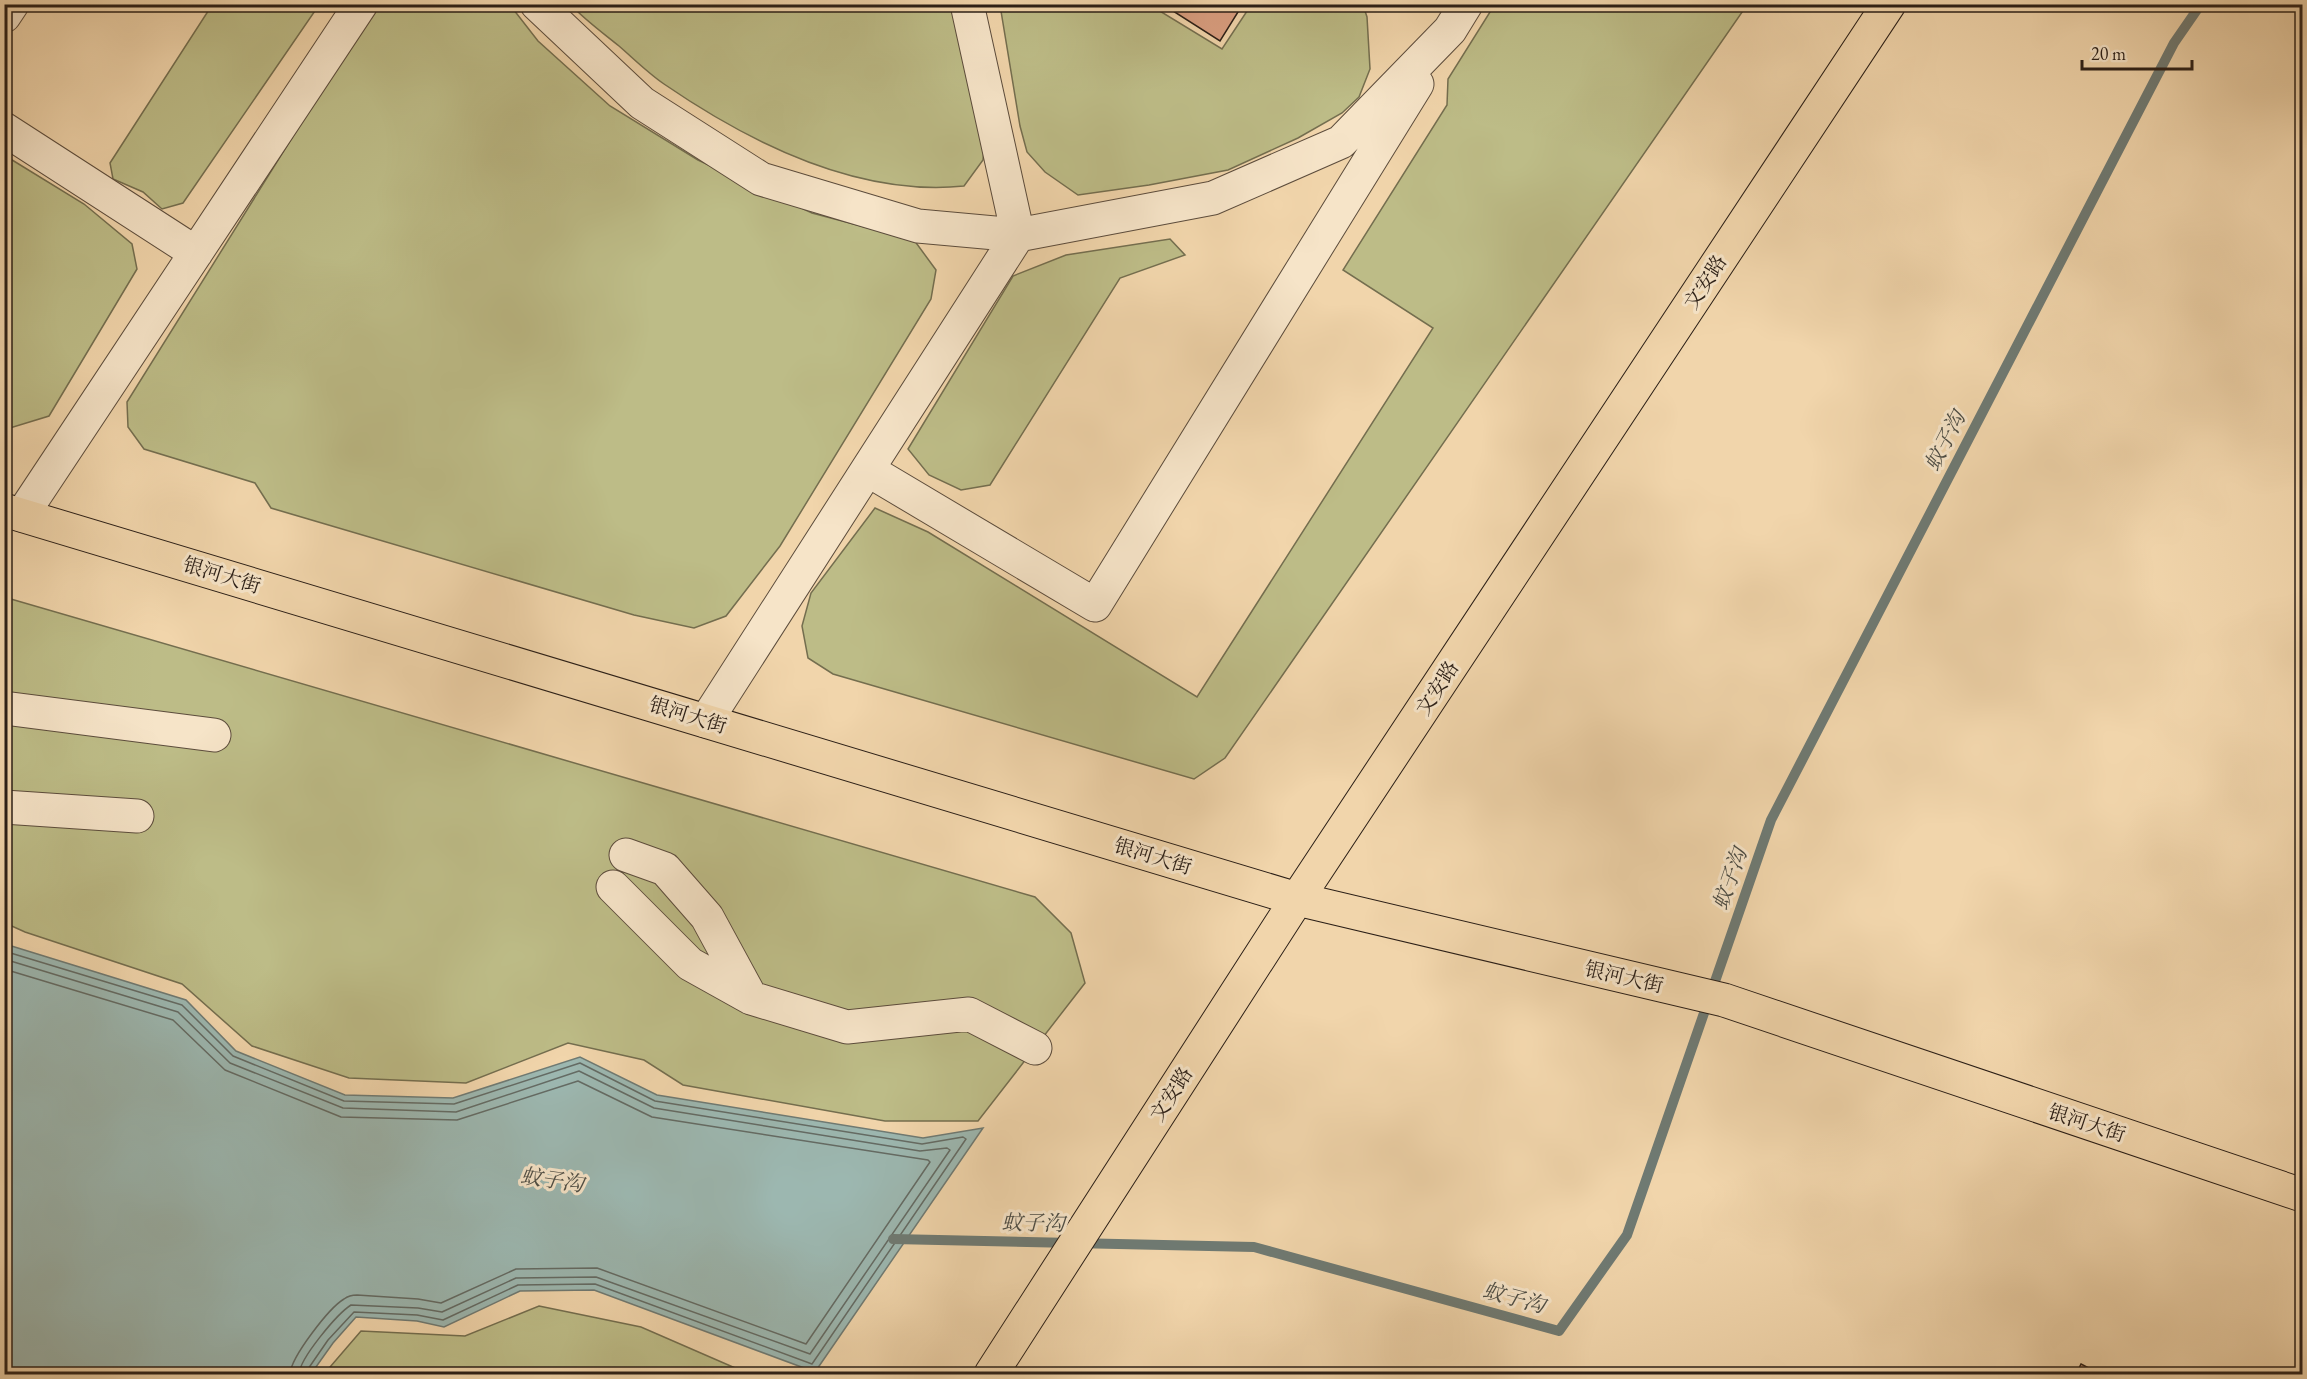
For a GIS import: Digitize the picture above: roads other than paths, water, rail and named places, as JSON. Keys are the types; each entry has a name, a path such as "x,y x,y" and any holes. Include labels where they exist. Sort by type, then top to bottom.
{"main road":[{"name":"文安路","path":"991,1374 1297,899 1889,4"},
{"name":"银河大街","path":"13,512 1297,899 1709,997 2302,1195"}],"street":[{"path":"4,16 12,4"},
{"path":"13,512 196,254 361,4"},
{"path":"537,4 642,104 761,179 918,226 1018,235 1213,198 1341,142 1458,17"},
{"path":"706,721 1018,235 967,4"},
{"path":"868,470 1095,605 1458,17"},
{"path":"4,129 196,254"},
{"path":"4,708 214,735"},
{"path":"4,807 137,816"},
{"path":"626,855 665,869 708,917 751,998"},
{"path":"613,887 690,964 751,998 848,1027 969,1014 1035,1048"}],"water":[{"path":"5,944 186,1000 236,1051 345,1095 453,1098 580,1057 657,1095 923,1138 983,1128 815,1372 594,1290 520,1291 444,1327 417,1321 356,1317 333,1343 311,1374 5,1374"}],"waterway":[{"name":"蚊子沟","path":"893,1239 1254,1247 1559,1331 1627,1235 1771,820 2174,43 2201,4"}]}
